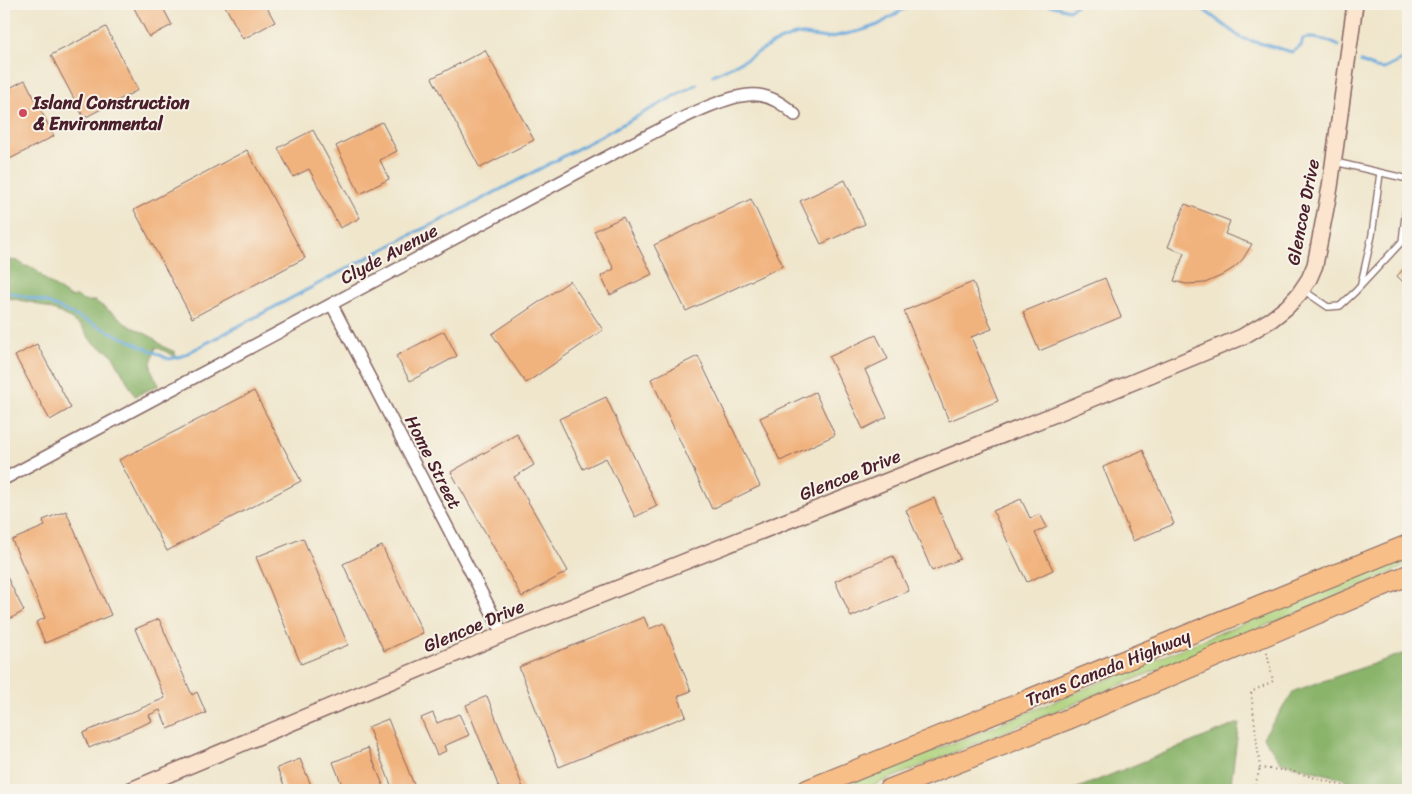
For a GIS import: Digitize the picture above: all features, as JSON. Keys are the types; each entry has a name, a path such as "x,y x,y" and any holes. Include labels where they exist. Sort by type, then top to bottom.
{"highway":[{"path":"1376,559 1408,540"},
{"name":"Trans Canada Highway","path":"807,790 1408,545"},
{"name":"Trans Canada Highway","path":"888,790 1092,709 1408,576"},
{"path":"1092,709 1113,706 1408,588"}],"street":[{"name":"Glencoe Drive","path":"131,790 503,634 1063,411 1242,337 1272,319 1287,307 1302,289 1315,265 1333,162 1355,4"},
{"name":"Clyde Avenue","path":"4,479 636,142 722,101 743,95 759,95 775,100 795,115"},
{"name":"Home Street","path":"332,305 503,634"}],"lane":[{"path":"1333,162 1408,179"},
{"path":"1361,286 1372,235 1380,173"},
{"path":"1402,242 1408,191"},
{"path":"1302,289 1328,307 1340,306 1408,235"}],"path":[{"path":"1254,790 1260,768 1251,692 1272,680 1266,646"},
{"path":"1260,768 1291,772 1357,790"}],"green space":[{"path":"10,260 18,261 25,266 34,268 47,281 70,297 77,296 83,301 95,301 126,324 152,337 164,347 175,352 175,356 156,347 151,366 159,385 135,396 112,354 92,342 82,327 63,314 34,303 10,298 4,302 4,264"},
{"path":"1408,555 1408,565 1331,599 862,790 833,790 971,736"},
{"path":"1408,652 1408,790 1383,790 1281,762 1263,737 1294,691"},
{"path":"1239,723 1230,790 1073,790"}],"building":[{"path":"132,4 161,4 172,25 149,37"},
{"path":"224,4 265,4 275,22 243,39"},
{"path":"106,27 138,90 84,118 51,55"},
{"path":"485,50 534,140 480,168 432,78"},
{"name":"Island Construction & Environmental","path":"25,80 54,136 4,162 4,91"},
{"path":"382,122 397,151 380,160 389,179 360,194 336,146"},
{"path":"313,130 360,218 340,228 309,169 293,177 278,148"},
{"path":"247,150 305,258 192,318 134,210"},
{"path":"845,180 865,224 821,244 800,201"},
{"path":"751,199 783,266 686,311 654,245"},
{"path":"1185,204 1230,221 1225,234 1252,244 1243,259 1235,267 1205,283 1186,284 1174,281 1184,253 1168,247"},
{"path":"623,217 652,274 610,295 601,276 614,269 594,231"},
{"path":"1408,264 1408,287 1397,276"},
{"path":"1105,278 1121,317 1039,351 1023,312"},
{"path":"570,281 603,330 526,383 492,334"},
{"path":"973,282 992,329 971,337 998,401 949,421 904,311"},
{"path":"444,331 457,356 410,381 396,356"},
{"path":"876,335 888,359 865,370 887,417 863,429 829,357"},
{"path":"37,344 71,408 50,420 15,356"},
{"path":"698,356 760,486 712,509 651,379"},
{"path":"254,391 301,481 167,551 119,460"},
{"path":"815,392 835,435 780,461 760,418"},
{"path":"606,397 657,506 635,517 606,458 583,469 559,419"},
{"path":"517,434 534,465 514,477 568,571 522,597 451,472"},
{"path":"1143,450 1174,524 1133,541 1103,467"},
{"path":"934,498 960,559 932,571 906,510"},
{"path":"1021,499 1030,518 1040,514 1047,527 1035,533 1053,570 1027,582 993,511"},
{"path":"66,511 111,615 45,643 36,622 45,618 12,540 45,526 43,520"},
{"path":"303,538 348,645 301,664 256,557"},
{"path":"382,546 423,633 384,651 343,564"},
{"path":"893,556 909,591 851,617 835,581"},
{"path":"4,571 24,611 4,622"},
{"path":"644,617 649,629 664,623 691,691 678,696 686,716 559,767 519,667"},
{"path":"159,619 192,695 197,692 206,713 168,729 160,710 149,715 152,721 89,748 83,733 165,698 135,629"},
{"path":"487,696 524,790 500,790 466,705"},
{"path":"433,713 437,723 459,714 469,735 444,746 446,751 437,755 421,718"},
{"path":"388,719 416,790 393,790 368,727"},
{"path":"368,748 385,790 344,790 333,762"},
{"path":"300,759 313,790 286,790 277,768"}],"waterway":[{"path":"713,75 747,59 772,44 797,34 827,38 860,31 878,25 912,4"},
{"path":"1046,4 1069,10 1078,4"},
{"path":"1083,4 1092,4"},
{"path":"1141,4 1143,6 1170,4"},
{"path":"1196,4 1241,38 1292,52 1301,46 1303,39 1307,38 1331,42 1339,46"},
{"path":"1361,62 1375,68 1384,69 1408,57"},
{"path":"4,291 46,302 169,359 182,356 551,163 697,84"}],"place":[{"name":"Island Construction & Environmental","path":"23,113"}]}
